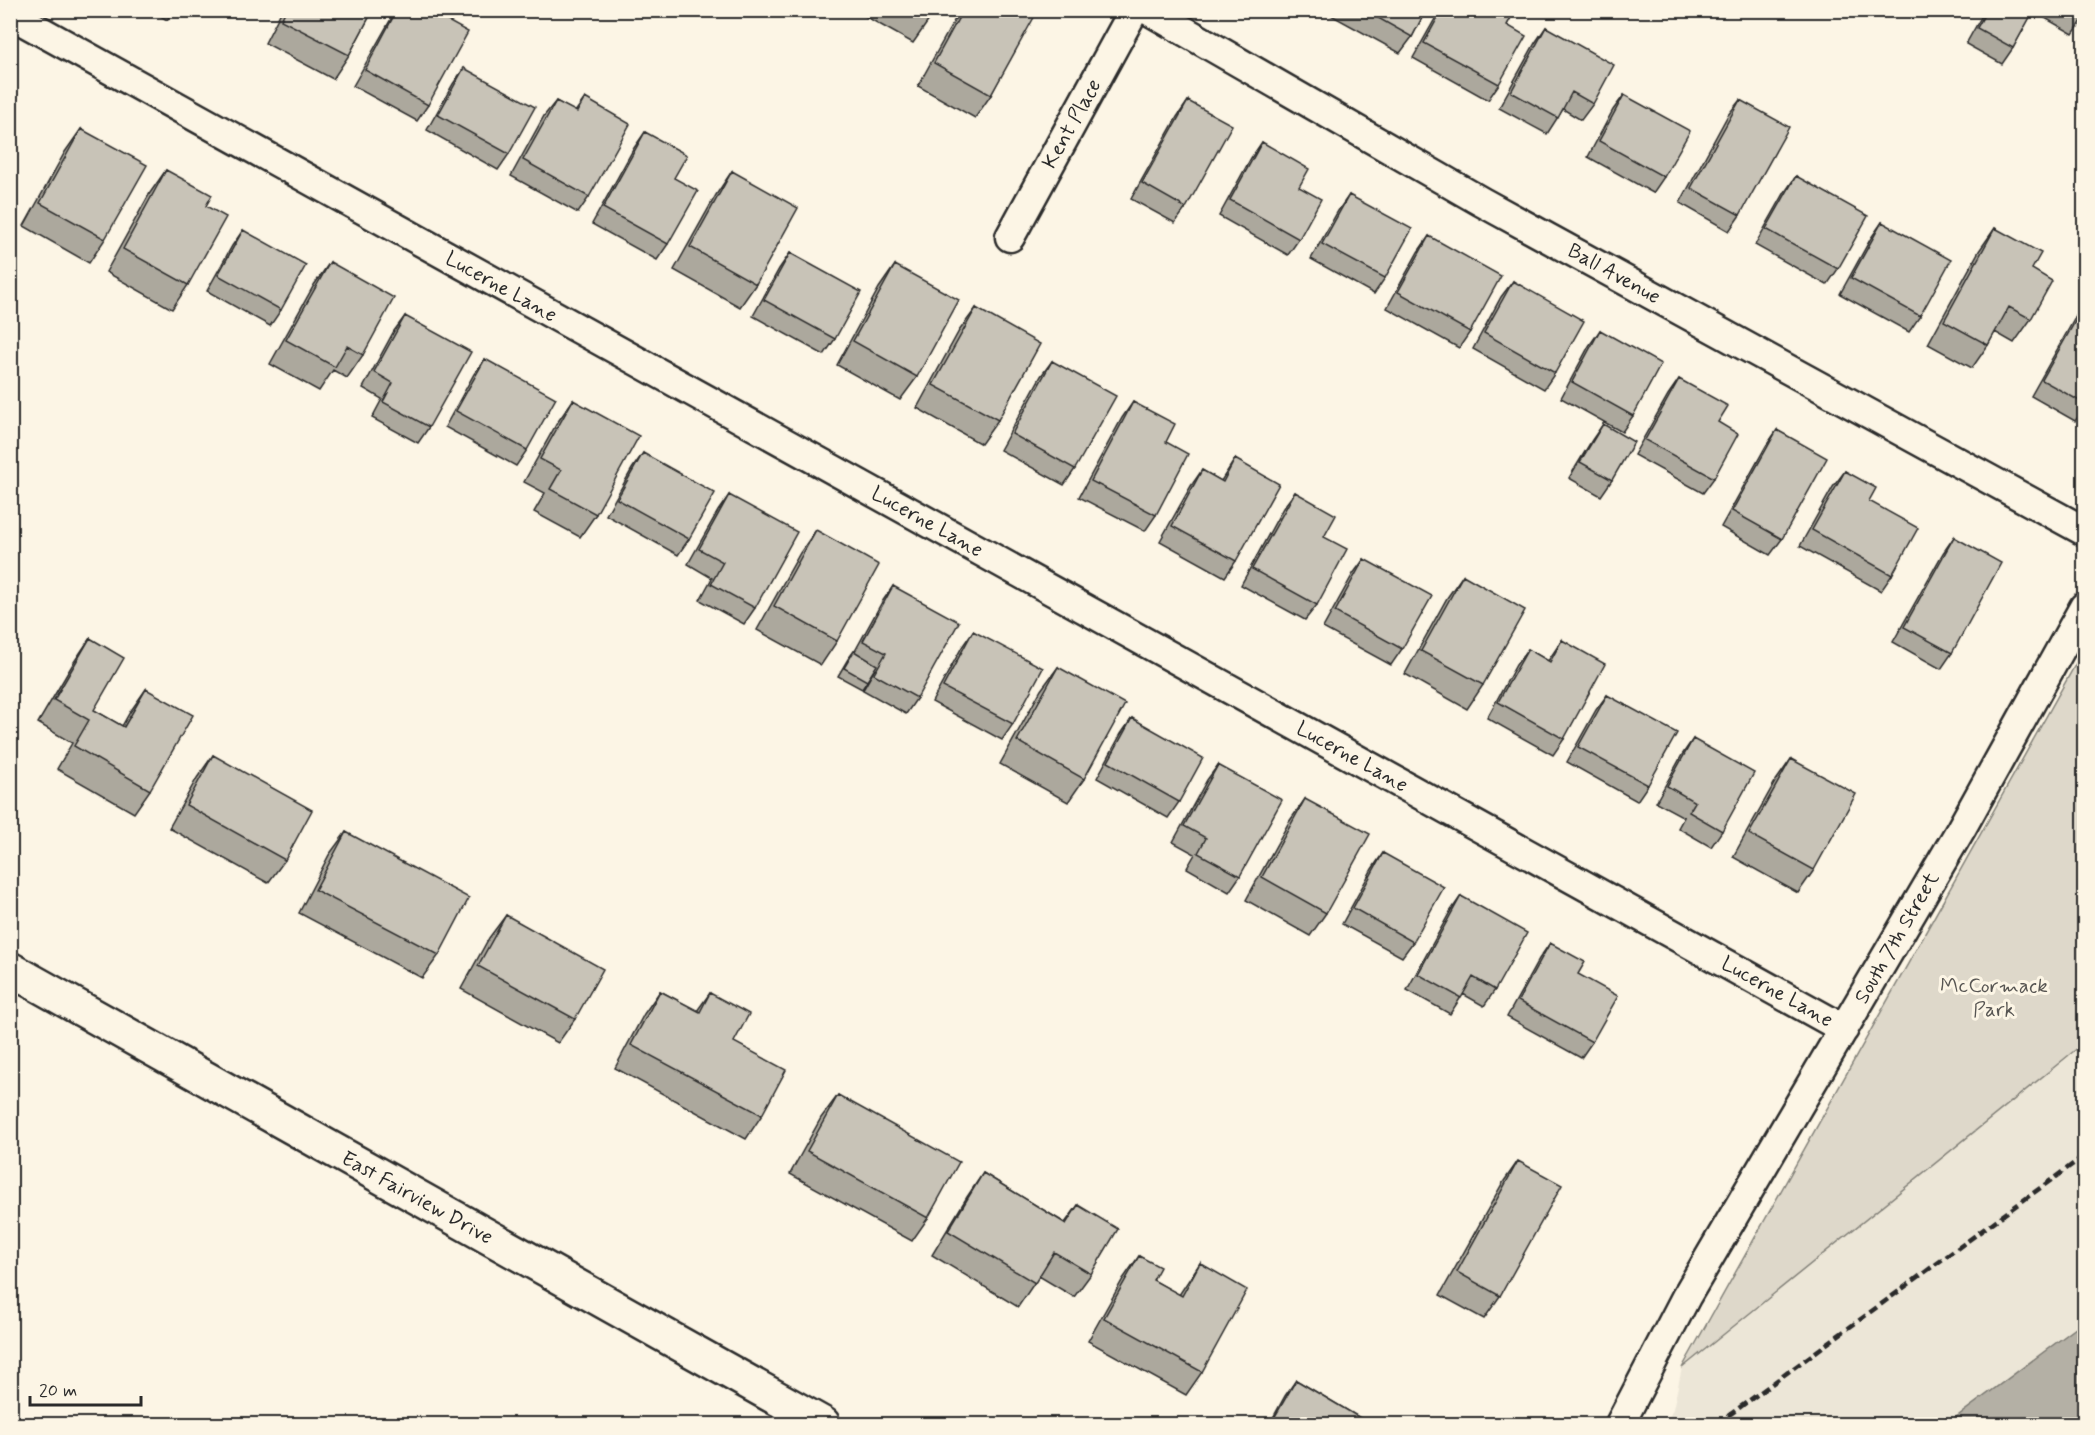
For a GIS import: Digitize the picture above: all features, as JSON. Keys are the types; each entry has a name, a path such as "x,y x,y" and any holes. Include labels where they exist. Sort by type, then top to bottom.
{"street":[{"name":"Kent Place","path":"1010,237 1134,10"},
{"name":"Ball Avenue","path":"1148,10 1482,202 2085,531"},
{"name":"Lucerne Lane","path":"10,14 1844,1029"},
{"name":"South 7th Street","path":"1620,1425 1686,1297 1961,829 2085,607"},
{"name":"East Fairview Drive","path":"10,969 823,1425"}],"shaded area":[{"path":"2084,1045 2084,1424 1666,1424 1673,1409 1682,1368 1977,1127"},
{"path":"2084,1322 2084,1424 1947,1424"}],"green space":[{"name":"McCormack Park","path":"2084,649 2084,1043 1682,1368"}],"building":[{"path":"286,10 373,10 349,55 281,20"},
{"path":"397,10 428,10 468,32 428,105 365,70"},
{"path":"913,10 934,10 929,20"},
{"path":"963,10 1035,10 1037,12 991,95 934,63"},
{"path":"1364,10 1426,10 1412,37"},
{"path":"1442,10 1515,10 1507,25 1526,36 1499,84 1424,43"},
{"path":"1987,10 2034,10 2013,48 1977,28"},
{"path":"2071,10 2085,10 2085,17 2084,18"},
{"path":"1546,27 1614,65 1593,104 1572,92 1558,118 1511,92"},
{"path":"464,68 535,107 509,154 438,115"},
{"path":"1624,95 1690,131 1664,177 1599,141"},
{"path":"585,98 630,124 589,197 523,160 556,101 577,112"},
{"path":"1740,100 1789,127 1740,215 1691,188"},
{"path":"1188,101 1232,125 1186,208 1142,183"},
{"path":"81,129 147,165 105,239 40,203"},
{"path":"645,132 687,155 674,178 698,191 668,244 603,208"},
{"path":"1262,142 1309,169 1299,187 1321,199 1299,239 1230,200"},
{"path":"166,170 212,195 206,206 226,217 188,285 123,249"},
{"path":"732,171 798,208 756,284 690,247"},
{"path":"1796,176 1868,216 1838,269 1766,229"},
{"path":"1349,195 1412,229 1385,278 1322,244"},
{"path":"1882,222 1951,260 1920,316 1851,278"},
{"path":"1995,228 2041,253 2032,269 2052,281 2031,319 2009,307 1988,345 1944,321"},
{"path":"243,230 306,265 281,310 218,275"},
{"path":"1429,236 1501,276 1470,332 1398,292"},
{"path":"790,253 861,292 835,339 764,300"},
{"path":"330,262 394,298 363,355 347,346 335,367 286,340"},
{"path":"895,265 959,300 917,377 853,341"},
{"path":"1513,281 1584,321 1555,373 1484,333"},
{"path":"2085,304 2085,404 2042,380"},
{"path":"976,308 1040,344 998,420 933,385"},
{"path":"405,316 471,352 429,427 383,402 393,383 374,372"},
{"path":"1600,330 1661,364 1633,416 1572,382"},
{"path":"485,359 556,398 527,450 456,411"},
{"path":"1052,361 1116,396 1075,469 1012,434"},
{"path":"1679,379 1728,406 1718,422 1738,434 1714,478 1645,440"},
{"path":"573,400 639,436 596,514 550,489 561,470 540,459"},
{"path":"1133,402 1175,424 1166,442 1188,454 1156,515 1091,481"},
{"path":"1603,424 1634,442 1612,480 1580,462"},
{"path":"1777,430 1827,458 1782,539 1732,511"},
{"path":"643,453 715,493 689,539 617,499"},
{"path":"1235,459 1279,484 1236,561 1172,526 1202,470 1223,482"},
{"path":"1845,471 1876,488 1869,501 1918,528 1892,575 1812,530"},
{"path":"1295,492 1336,515 1324,537 1347,549 1317,605 1252,569"},
{"path":"729,495 797,532 755,608 711,584 723,562 699,549"},
{"path":"816,530 879,565 837,641 774,606"},
{"path":"1954,537 2001,563 1952,653 1904,627"},
{"path":"1364,559 1432,596 1402,649 1335,612"},
{"path":"1463,575 1525,610 1483,685 1421,651"},
{"path":"893,586 959,622 917,698 874,674 886,653 863,641"},
{"path":"973,631 1043,668 1013,724 943,687"},
{"path":"90,638 124,658 94,710 124,727 146,689 193,715 150,790 74,746 89,720 54,700"},
{"path":"1562,640 1605,664 1564,739 1498,702 1528,649 1550,662"},
{"path":"854,651 877,665 867,681 844,668"},
{"path":"1058,667 1125,704 1084,779 1017,741"},
{"path":"1607,695 1677,733 1648,785 1578,747"},
{"path":"1132,718 1203,758 1179,802 1108,762"},
{"path":"1693,739 1754,773 1722,831 1689,812 1695,802 1667,786"},
{"path":"213,755 312,810 285,860 186,805"},
{"path":"1791,759 1856,794 1814,870 1749,834"},
{"path":"1218,765 1282,800 1240,876 1198,853 1206,838 1184,826"},
{"path":"1305,799 1370,834 1326,913 1262,877"},
{"path":"346,832 469,898 439,955 315,890"},
{"path":"1383,853 1444,887 1413,942 1353,908"},
{"path":"1461,896 1527,933 1495,990 1473,977 1461,998 1418,974"},
{"path":"506,915 603,969 575,1019 478,966"},
{"path":"1550,943 1585,962 1578,974 1618,996 1592,1042 1518,1001"},
{"path":"660,991 700,1012 710,993 749,1014 734,1042 786,1070 762,1115 631,1045"},
{"path":"838,1095 959,1162 928,1218 807,1151"},
{"path":"1518,1161 1562,1185 1500,1296 1457,1272"},
{"path":"983,1173 1066,1224 1078,1205 1118,1229 1091,1274 1054,1252 1035,1283 948,1231"},
{"path":"1139,1256 1160,1267 1153,1280 1182,1296 1200,1263 1247,1290 1202,1372 1104,1318"},
{"path":"1296,1380 1372,1425 1270,1425"}],"railway":[{"path":"1717,1424 2084,1156"}]}
